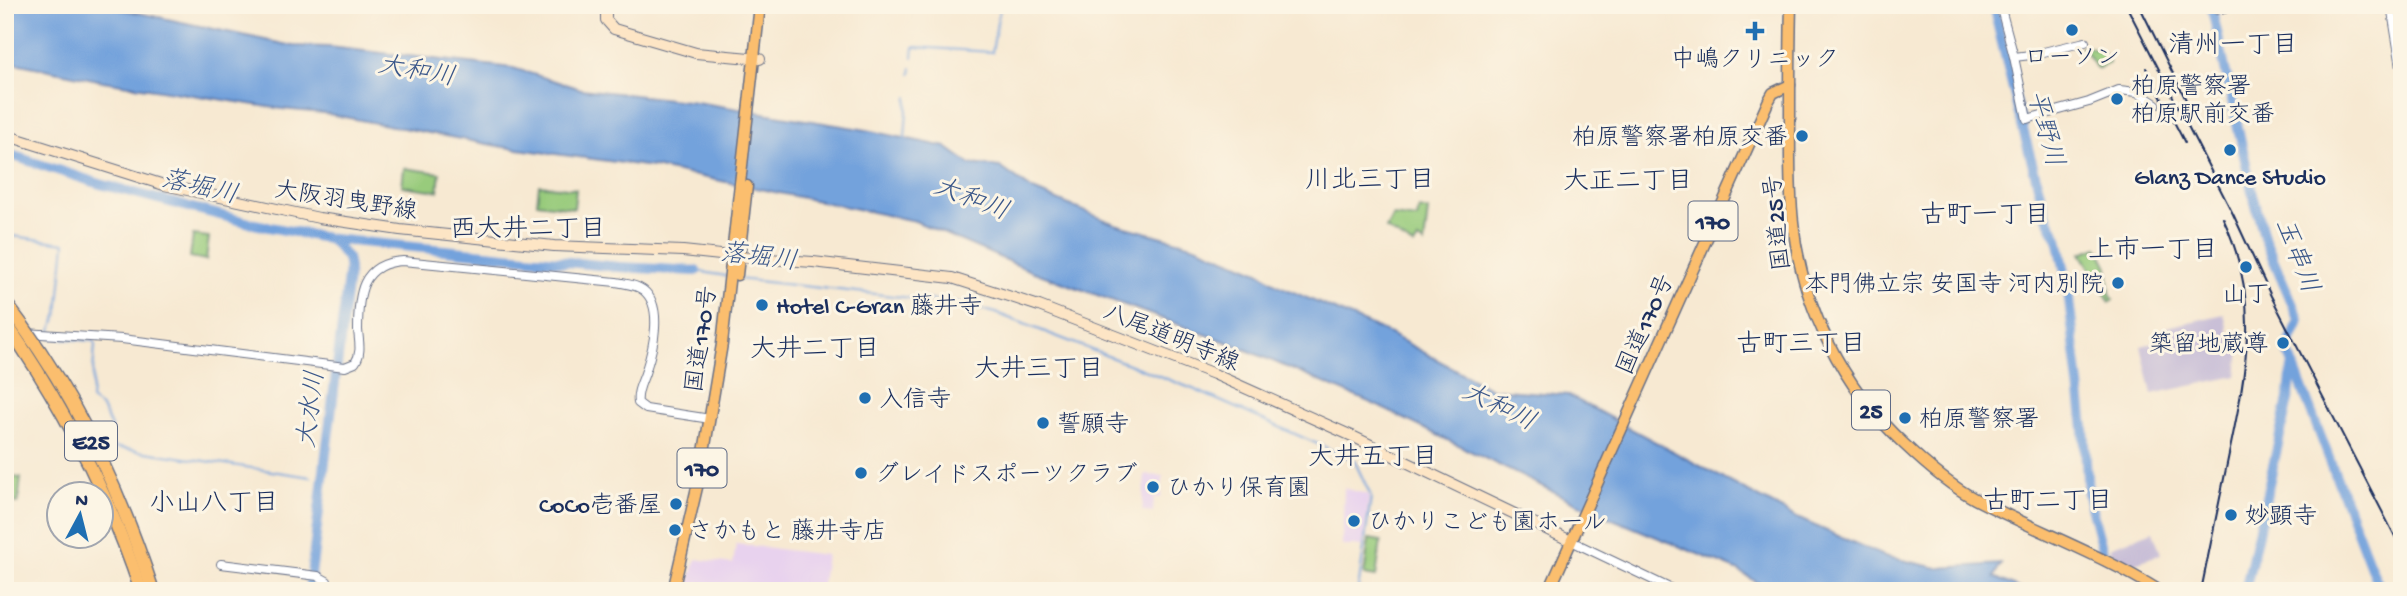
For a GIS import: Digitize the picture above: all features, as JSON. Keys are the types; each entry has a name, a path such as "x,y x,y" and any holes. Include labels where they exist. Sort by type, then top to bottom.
{"highway":[{"name":"国道170号","path":"681,591 717,418 762,5"},
{"name":"国道25号","path":"1791,5 1790,189 1793,228 1803,278 1825,335 1839,362 1884,426 1926,464 1973,498 2084,550 2160,591"},
{"name":"国道170号","path":"1549,591 1768,102 1773,93 1790,85"},
{"name":"E25","path":"5,302 51,371 92,443 126,519 153,591"},
{"name":"E25","path":"5,322 35,366 77,439 114,518 141,591"},
{"name":"国道170号","path":"673,591 701,470 725,344"}],"main road":[{"path":"606,5 607,20 614,29 696,53 756,64"},
{"name":"大阪羽曳野線","path":"5,135 164,185 319,218 400,230 554,246 736,253"},
{"name":"八尾道明寺線","path":"736,253 930,274 984,287 1132,341 1282,403 1572,538"}],"street":[{"path":"2000,5 2027,119 2089,102 2119,90 2137,92 2156,104"},
{"path":"2217,10 2236,5"},
{"path":"2391,5 2402,73"},
{"path":"2014,57 2085,42"},
{"path":"5,333 122,340 343,367 351,366 358,358 358,321 363,288 370,272 384,263 403,261 616,282 641,288 647,294 654,310 651,349 638,392 638,402 646,409 704,418"},
{"path":"1572,538 1676,591"},
{"path":"221,564 316,575 327,581 328,591"}],"shaded area":[{"path":"2224,314 2232,348 2240,348 2237,376 2152,394 2141,346 2166,340 2163,328"},
{"name":"ひかり保育園","path":"1145,475 1163,476 1161,498 1154,497 1153,512 1142,511"},
{"name":"ひかりこども園ホール","path":"1344,488 1369,495 1363,546 1342,546"},
{"path":"2153,531 2161,554 2129,565 2114,558 2110,547"},
{"path":"736,544 826,555 821,591 687,591 696,559 733,564"}],"green space":[{"path":"2082,46 2102,52 2109,63 2097,69"},
{"path":"404,168 440,173 438,191 402,186"},
{"path":"539,185 576,189 574,208 537,203"},
{"path":"1419,209 1428,211 1424,244 1418,240 1414,246 1386,229 1393,216 1417,219"},
{"path":"193,235 209,237 206,260 190,257"},
{"path":"2098,247 2108,267 2113,300 2110,302 2081,253"},
{"path":"5,476 21,478 18,503 5,501"},
{"path":"1369,539 1381,541 1376,577 1364,575"}],"water":[{"name":"大和川","path":"5,5 102,5 293,46 329,47 513,68 581,89 696,102 861,129 946,147 970,164 1000,167 1033,190 1115,224 1196,246 1261,273 1277,285 1390,334 1491,389 1568,395 1797,518 1884,556 1938,568 2001,564 1994,577 2024,591 1771,591 1737,570 1593,511 1376,405 1235,345 1031,271 915,221 653,167 503,147 323,113 103,81 5,61"}],"waterway":[{"path":"913,57 914,47 992,52 1000,5"},
{"name":"平野川","path":"1993,5 2020,118 2046,215 2058,238 2067,282 2084,428 2088,495 2103,552"},
{"name":"玉串川","path":"2211,5 2265,240 2299,319 2288,351 2380,591"},
{"path":"911,74 912,68"},
{"path":"905,138 908,97"},
{"name":"落堀川","path":"5,153 100,184 254,224 331,239 619,267 696,271"},
{"path":"5,235 65,243 58,314 50,333"},
{"name":"大水川","path":"309,591 349,269 347,258 331,239"},
{"name":"落堀川","path":"696,271 726,276"},
{"name":"落堀川","path":"738,279 957,303 996,313 1193,389 1354,460 1371,496 1358,591"},
{"path":"51,338 94,341 91,400 102,408 111,427 112,447 311,477"},
{"path":"2245,591 2289,395 2292,368"}],"railway":[{"path":"2126,5 2233,214 2271,296 2402,550"},
{"path":"2139,5 2193,114"},
{"path":"2146,68 2185,143"},
{"path":"2201,591 2241,393 2247,335 2242,278 2235,248 2223,218"}],"place":[{"name":"ローソン","path":"2072,30"},
{"name":"中嶋クリニック","path":"1755,31"},
{"name":"柏原警察署 柏原駅前交番","path":"2117,99"},
{"name":"柏原警察署柏原交番","path":"1802,136"},
{"name":"Glanz Dance Studio","path":"2230,150"},
{"name":"山丁","path":"2246,267"},
{"name":"本門佛立宗 安国寺 河内別院","path":"2118,283"},
{"name":"Hotel C-Gran 藤井寺","path":"762,305"},
{"name":"築留地蔵尊","path":"2283,343"},
{"name":"入信寺","path":"865,398"},
{"name":"柏原警察署","path":"1905,418"},
{"name":"誓願寺","path":"1043,423"},
{"name":"グレイドスポーツクラブ","path":"861,473"},
{"name":"ひかり保育園","path":"1153,487"},
{"name":"CoCo壱番屋","path":"676,504"},
{"name":"妙顕寺","path":"2231,515"},
{"name":"ひかりこども園ホール","path":"1354,521"},
{"name":"さかもと 藤井寺店","path":"675,530"}],"district":[{"name":"清州一丁目","path":"2233,43"},
{"name":"川北三丁目","path":"1370,178"},
{"name":"大正二丁目","path":"1628,179"},
{"name":"古町一丁目","path":"1985,213"},
{"name":"西大井二丁目","path":"528,227"},
{"name":"上市一丁目","path":"2153,248"},
{"name":"古町三丁目","path":"1801,342"},
{"name":"大井二丁目","path":"815,347"},
{"name":"大井三丁目","path":"1039,367"},
{"name":"大井五丁目","path":"1373,455"},
{"name":"古町二丁目","path":"2048,499"},
{"name":"小山八丁目","path":"214,501"}]}
